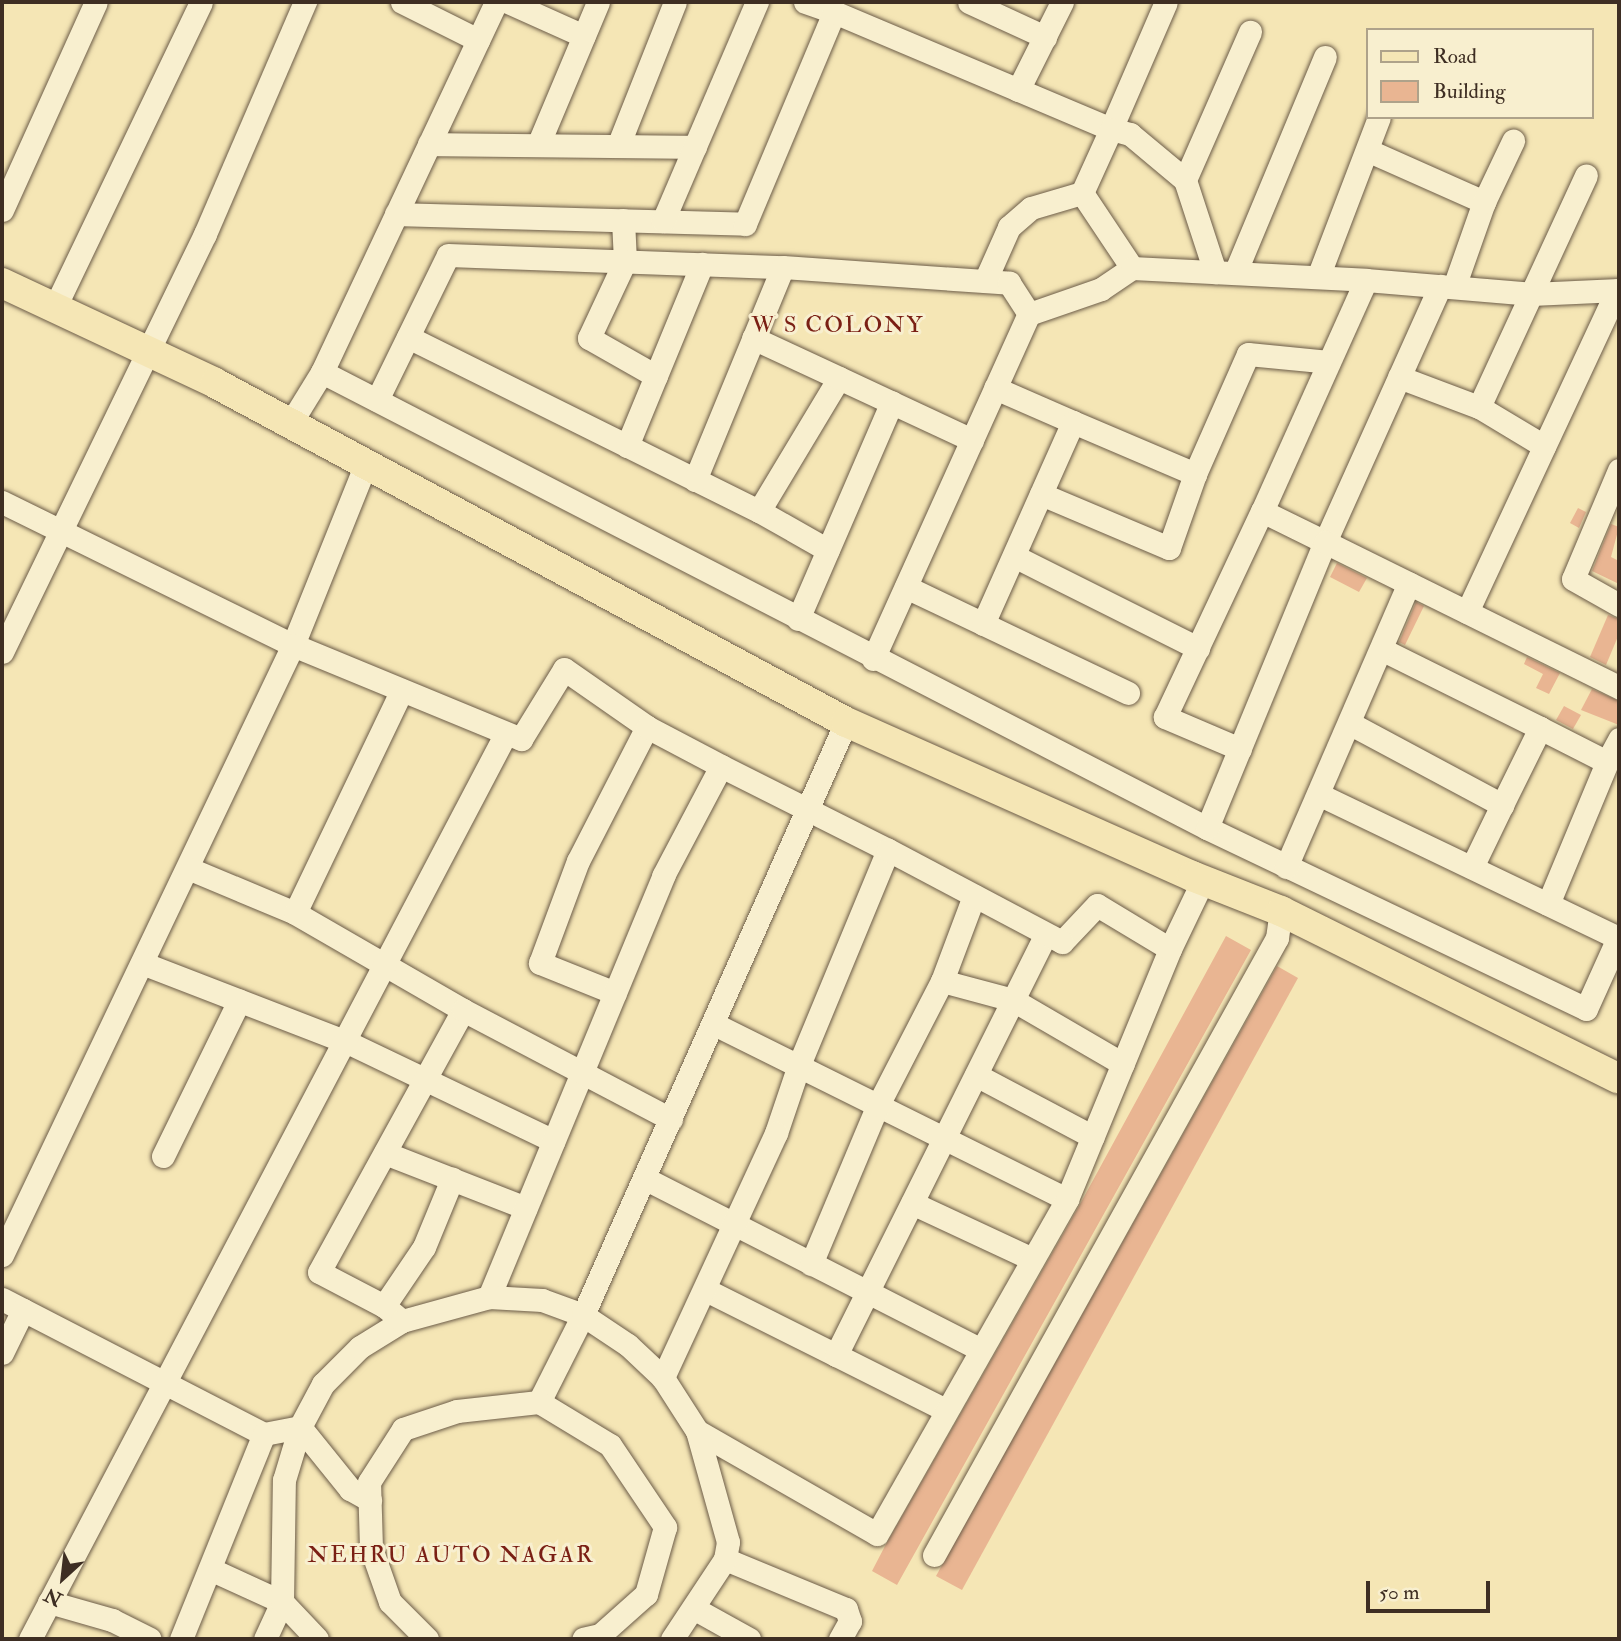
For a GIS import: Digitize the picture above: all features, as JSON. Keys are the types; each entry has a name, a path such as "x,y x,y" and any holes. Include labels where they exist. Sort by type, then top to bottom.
{"main road":[{"path":"2,283 149,350 846,722 1203,880 1281,911 1619,1079"}],"street":[{"path":"2,210 96,2"},
{"path":"55,307 201,2"},
{"path":"2,652 149,350 305,2"},
{"path":"402,2 478,40"},
{"path":"290,424 322,372 496,2"},
{"path":"508,2 584,36"},
{"path":"538,145 598,2"},
{"path":"618,146 675,2"},
{"path":"663,221 757,2"},
{"path":"805,2 1111,129 1130,134 1185,180 1225,273"},
{"path":"969,2 1045,37"},
{"path":"1018,90 1062,2"},
{"path":"985,281 1009,227 1031,208 1082,193 1166,2"},
{"path":"397,214 745,224 834,12"},
{"path":"1185,180 1250,32"},
{"path":"1225,273 1325,57"},
{"path":"1318,277 1360,164 1369,151 1377,119"},
{"path":"1207,828 1325,542 1399,377 1447,286 1513,141"},
{"path":"429,144 695,147"},
{"path":"1369,151 1484,202"},
{"path":"1479,407 1586,175"},
{"path":"1082,193 1132,268"},
{"path":"623,220 625,261 590,338 656,376"},
{"path":"377,400 448,255 783,267 1009,283"},
{"path":"996,256 1029,314"},
{"path":"627,446 702,264"},
{"path":"695,480 783,267"},
{"path":"873,659 1029,314 1101,289 1132,268 1366,280 1531,294 1618,290 1467,612"},
{"path":"1240,749 1165,718 1366,280"},
{"path":"408,337 758,511 828,550"},
{"path":"753,338 972,440"},
{"path":"1041,494 1169,548 1195,474 1248,354 1329,362"},
{"path":"322,372 873,659 1207,828 1586,1009 1619,937 1318,794"},
{"path":"758,511 839,377"},
{"path":"1399,377 1479,407 1544,446"},
{"path":"995,388 1195,474"},
{"path":"799,619 892,402"},
{"path":"984,624 1073,422"},
{"path":"2,1255 190,869 293,645 365,466"},
{"path":"1619,470 1611,511 1573,579 1619,605"},
{"path":"2,502 293,645 521,739 564,669 647,727 809,808 1062,942 1097,905 1170,949"},
{"path":"1262,511 1619,687"},
{"path":"1014,556 1198,648"},
{"path":"1286,867 1409,583"},
{"path":"905,587 1128,693"},
{"path":"1381,649 1607,762"},
{"path":"295,913 402,690"},
{"path":"539,1402 583,1315 645,1178 846,722"},
{"path":"1349,723 1502,805"},
{"path":"615,993 540,963 578,861 647,727"},
{"path":"1472,867 1540,728"},
{"path":"30,1639 162,1381 389,963 506,733"},
{"path":"1548,904 1619,739"},
{"path":"489,1297 663,876 721,766"},
{"path":"663,1378 737,1224 888,850"},
{"path":"190,869 295,913 389,963 463,1010 671,1119"},
{"path":"697,1431 877,1534 944,1409 1067,1199 1170,949 1203,880"},
{"path":"811,1265 878,1105 942,981 974,896"},
{"path":"934,1555 1277,938 1281,911"},
{"path":"836,1355 1046,934"},
{"path":"142,963 347,1042 554,1141"},
{"path":"942,981 1013,1000 1123,1064"},
{"path":"163,1156 239,1001"},
{"path":"402,1321 384,1306 319,1272 463,1010"},
{"path":"713,1024 1067,1199"},
{"path":"976,1075 1093,1136"},
{"path":"384,1153 527,1208"},
{"path":"645,1178 980,1349"},
{"path":"384,1306 424,1247 452,1179"},
{"path":"912,1203 1032,1259"},
{"path":"706,1290 944,1409"},
{"path":"265,1639 282,1602 284,1480 300,1427 323,1384 360,1348 402,1321 489,1297 542,1300 583,1315 628,1345 663,1378 697,1431 724,1517 728,1542 725,1559 695,1609 672,1639"},
{"path":"2,1299 264,1434 300,1427"},
{"path":"2,1353 23,1310"},
{"path":"427,1639 390,1602 371,1548 369,1482 403,1429 457,1410 539,1402 610,1445 665,1527 646,1594 600,1635 583,1639"},
{"path":"300,1427 350,1489 370,1500"},
{"path":"181,1639 264,1434"},
{"path":"725,1559 846,1609 850,1620 840,1639"},
{"path":"209,1569 282,1602 317,1639"},
{"path":"49,1602 111,1620 150,1639"},
{"path":"695,1609 749,1639"}],"building":[{"path":"1578,508 1586,512 1579,528 1570,523"},
{"path":"1611,524 1619,527 1611,557 1619,561 1619,584 1592,571"},
{"path":"1337,563 1367,578 1359,592 1330,577"},
{"path":"1416,602 1424,606 1405,645 1399,642"},
{"path":"1608,615 1619,619 1619,634 1606,665 1590,657"},
{"path":"1527,657 1560,673 1549,694 1536,688 1543,674 1524,664"},
{"path":"1592,689 1619,701 1619,725 1581,710"},
{"path":"1564,706 1581,715 1573,729 1556,720"},
{"path":"1226,936 1251,950 897,1585 872,1571 1079,1206"},
{"path":"1277,966 1298,978 962,1590 936,1576"}],"district":[{"name":"W S COLONY","path":"838,325"},
{"name":"NEHRU AUTO NAGAR","path":"451,1555"}]}
